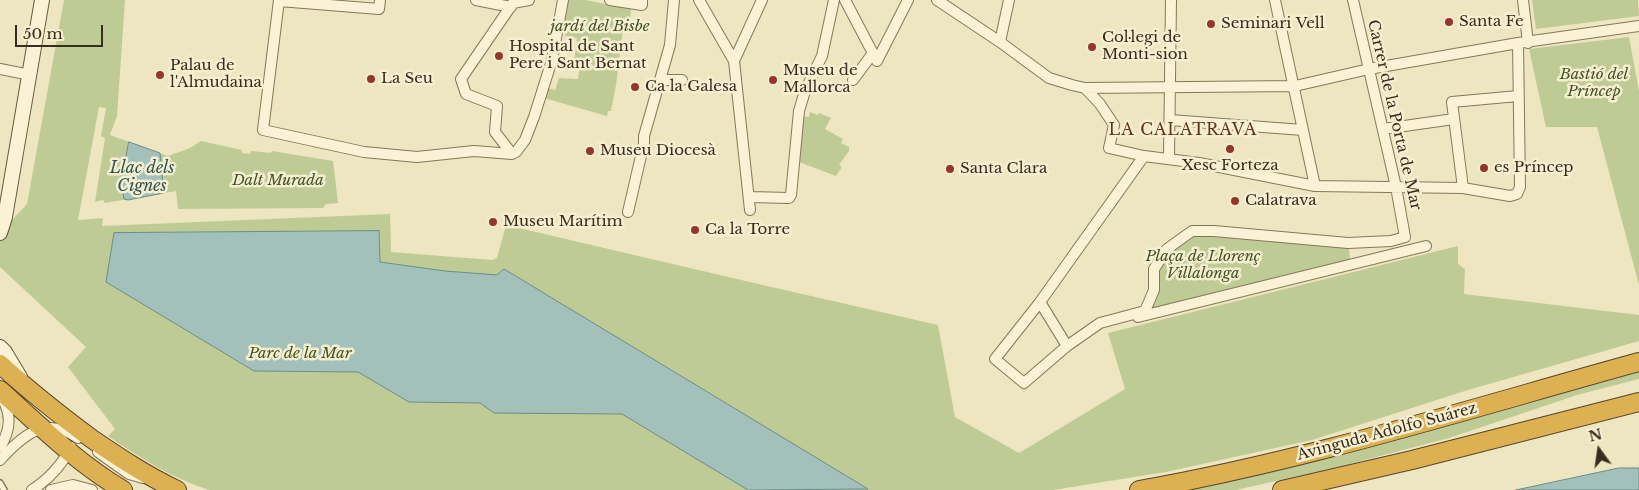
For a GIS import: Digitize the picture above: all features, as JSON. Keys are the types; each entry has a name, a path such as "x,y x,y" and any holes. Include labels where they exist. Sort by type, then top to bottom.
{"highway":[{"name":"Avinguda Adolfo Suárez","path":"1138,490 1237,471 1354,443 1637,361"},
{"path":"0,364 26,388 64,418 131,466 177,490"},
{"path":"0,390 43,429 71,443 95,472 123,490"},
{"name":"Avinguda Adolfo Suárez","path":"1282,490 1378,468 1639,402"}],"street":[{"path":"0,233 3,226 4,207 30,75 42,0"},
{"path":"380,0 379,9 279,1 262,130 373,153 417,157 474,151 512,154 516,152 525,140 534,117 552,60 563,0"},
{"path":"476,0 511,7"},
{"path":"512,154 495,132 497,106 466,94 461,79 513,3 529,0"},
{"path":"610,0 642,5 642,0"},
{"path":"628,212 644,136 670,45 674,0"},
{"path":"699,0 734,61 750,210"},
{"path":"734,61 762,0"},
{"path":"750,197 789,198 791,195 799,112 805,91 822,56 834,0"},
{"path":"845,0 875,57"},
{"path":"853,80 875,57 908,0"},
{"path":"937,0 1000,42 1049,78 1085,88 1295,86 1369,69 1639,26"},
{"path":"1000,42 1009,0"},
{"path":"1169,158 1171,0"},
{"path":"1275,0 1315,186"},
{"name":"Carrer de la Porta de Mar","path":"1067,346 1100,324 1145,311 1154,290 1154,269 1167,249 1192,232 1214,231 1348,243 1391,242 1405,237 1396,187 1353,0"},
{"path":"1085,88 1100,104 1114,125 1109,148 1144,156 1169,158 1315,186 1463,188 1510,196 1517,194 1520,187 1518,96 1523,43 1522,0"},
{"path":"0,69 30,75"},
{"path":"661,80 682,80"},
{"path":"1463,188 1452,102 1518,96"},
{"path":"1383,129 1454,119"},
{"path":"1170,120 1303,130"},
{"path":"1040,302 1067,346 1024,383 995,359 1040,302 1144,156"},
{"path":"1102,326 1426,246"},
{"path":"0,347 5,352 26,388"},
{"path":"0,396 7,407 10,419 6,435 0,447"},
{"path":"32,490 50,476 60,465 71,443 70,425 64,418"},
{"path":"0,460 18,441 33,432 43,429"},
{"path":"71,443 129,474 159,482"},
{"path":"51,490 73,485 92,490"}],"lane":[{"path":"0,483 4,490"}],"green space":[{"name":"Parc de la Mar","path":"64,0 125,0 117,116 110,135 168,156 190,148 201,141 242,150 242,153 250,154 251,151 271,153 272,151 333,161 338,203 326,204 323,208 178,209 176,191 105,203 103,200 95,202 105,138 101,136 106,108 99,107 78,220 103,218 102,226 390,214 391,252 492,260 497,258 506,225 938,325 955,417 1019,453 1125,389 1108,333 1458,246 1458,264 1465,269 1464,294 1639,315 1639,341 1468,390 1312,440 1166,472 1053,490 209,490 182,480 157,467 108,436 115,429 68,367 86,347 0,267 0,233 27,204"},
{"name":"jardí del Bisbe","path":"566,0 585,0 631,9 630,22 624,21 616,85 611,111 608,111 607,116 544,98 547,88 555,90 559,78 578,79 580,64 574,63 577,38 565,36 567,27 560,26"},
{"path":"1532,0 1638,0 1639,16 1536,29"},
{"name":"Bastió del Príncep","path":"1629,37 1639,91 1639,285 1597,127 1546,127 1529,49"},
{"path":"810,112 818,115 819,113 831,118 825,129 843,139 841,143 849,147 849,151 839,165 842,167 836,176 799,162 802,116 809,117"},
{"name":"Plaça de Llorenç Villalonga","path":"1192,231 1348,243 1351,264 1145,311 1154,269"},
{"path":"1639,368 1639,379 1577,395 1449,438 1342,466 1236,490 1181,490 1354,451"}],"water":[{"name":"Llac dels Cignes","path":"129,142 160,153 164,193 128,200 124,199 121,183"},
{"path":"379,231 380,262 445,271 497,275 504,269 868,489 748,490 622,414 494,413 480,403 409,402 358,372 254,371 106,282 114,233"},
{"path":"1619,468 1639,468 1639,490 1516,490"}],"place":[{"name":"Santa Fe","path":"1449,22"},
{"name":"Seminari Vell","path":"1211,24"},
{"name":"Col·legi de Monti-sion","path":"1092,47"},
{"name":"Hospital de Sant Pere i Sant Bernat","path":"499,56"},
{"name":"Palau de l'Almudaina","path":"160,75"},
{"name":"La Seu","path":"371,79"},
{"name":"Museu de Mallorca","path":"773,80"},
{"name":"Ca la Galesa","path":"635,87"},
{"name":"Xesc Forteza","path":"1230,149"},
{"name":"Museu Diocesà","path":"590,151"},
{"name":"es Príncep","path":"1484,168"},
{"name":"Santa Clara","path":"950,169"},
{"name":"Calatrava","path":"1235,201"},
{"name":"Museu Marítim","path":"493,222"},
{"name":"Ca la Torre","path":"695,230"}],"district":[{"name":"LA CALATRAVA","path":"1183,130"}],"park label":[{"name":"Dalt Murada","path":"278,181"}]}
